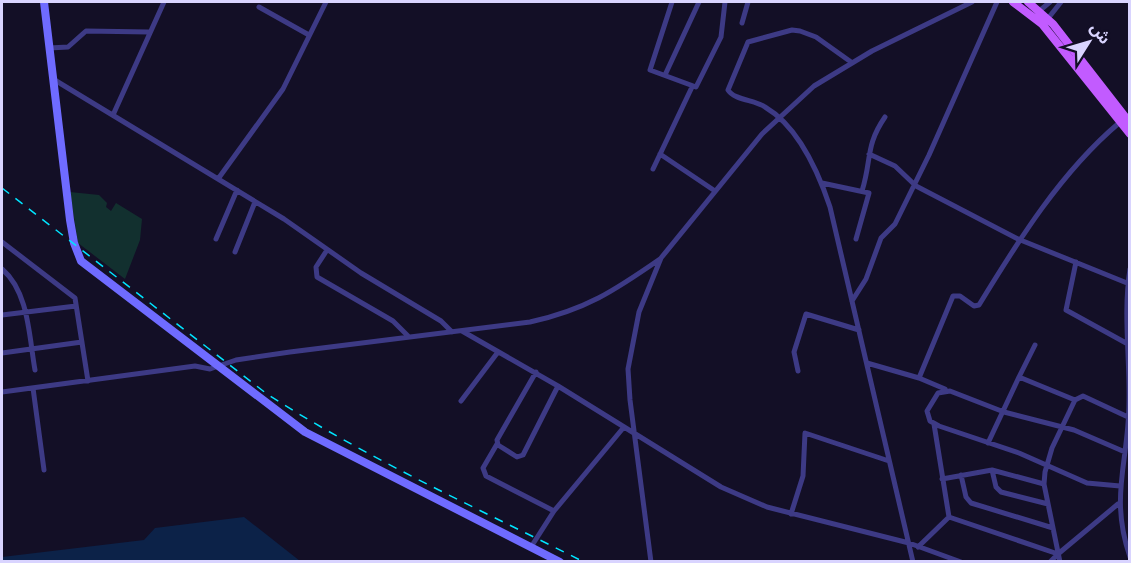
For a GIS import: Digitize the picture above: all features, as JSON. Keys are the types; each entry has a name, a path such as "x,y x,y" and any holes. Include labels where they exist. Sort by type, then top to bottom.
{"main road":[{"path":"1013,2 1036,13"},
{"path":"1028,2 1126,120 1130,134"}],"street":[{"path":"44,2 70,220 77,255 85,266 216,367 316,438 560,561"},
{"path":"113,115 164,2"},
{"path":"218,179 283,89 326,2"},
{"path":"672,2 657,54 650,69 692,87"},
{"path":"665,75 699,2"},
{"path":"653,169 692,87 700,84 721,37 725,2"},
{"path":"742,23 748,2"},
{"path":"959,9 966,2"},
{"path":"2,392 195,366 210,369 236,360 530,322 574,310 610,294 661,258 780,116 813,87 851,62 972,2"},
{"path":"852,301 866,279 881,238 895,224 939,132 960,80 988,26 997,2"},
{"path":"1036,13 1050,2"},
{"path":"1045,21 1061,2"},
{"path":"259,7 309,35"},
{"path":"851,62 837,50 800,31 792,30 748,42 728,91 780,116 810,160 822,183 830,207 913,561"},
{"path":"50,48 68,47 86,31 149,32"},
{"path":"53,79 237,190 327,250 441,321 452,332"},
{"path":"862,190 868,172 871,139 885,117"},
{"path":"919,378 953,296 960,296 974,306 979,305 1021,240 1078,163 1126,120"},
{"path":"660,154 715,191"},
{"path":"869,154 895,166 913,184 1021,240 1127,283"},
{"path":"822,183 862,190 870,195 856,239"},
{"path":"216,239 237,190"},
{"path":"235,252 255,202"},
{"path":"2,242 75,298 88,381"},
{"path":"327,250 316,267 317,277 393,321 409,336"},
{"path":"651,561 628,369 639,312 661,258"},
{"path":"1076,262 1066,310 1126,343"},
{"path":"2,268 19,291 35,370"},
{"path":"1130,269 1127,283 1126,343 1128,444 1118,504 1120,523 1130,556"},
{"path":"2,315 76,306"},
{"path":"798,371 794,352 806,314 859,330"},
{"path":"462,331 536,372 721,487 791,514 909,543 961,561"},
{"path":"2,353 82,342"},
{"path":"988,443 1035,345"},
{"path":"461,401 498,352"},
{"path":"867,363 919,378 1004,412 1062,427 1125,452"},
{"path":"536,372 483,468 486,476 554,511"},
{"path":"1019,377 1075,400"},
{"path":"497,444 507,453 521,456 558,386"},
{"path":"33,388 44,470"},
{"path":"950,391 938,393 929,406 928,417 934,424 1046,465 1087,483 1120,486"},
{"path":"1060,561 1044,484 1046,465 1062,427 1075,400 1083,396 1128,417"},
{"path":"934,424 949,517"},
{"path":"531,547 554,511 624,427"},
{"path":"791,514 803,476 804,434 809,433 889,461"},
{"path":"942,479 992,470 1044,484"},
{"path":"992,470 996,487 1000,492 1048,504"},
{"path":"961,475 966,497 971,503 1053,528"},
{"path":"1050,561 1118,504"},
{"path":"918,547 949,517"},
{"path":"949,517 1058,554"}],"green space":[{"path":"70,192 99,195 111,211 116,203 142,219 140,240 125,279 78,243"}],"water":[{"path":"244,517 300,561 2,561 2,557 144,540 155,528"}],"railway":[{"path":"2,188 267,394 383,461 584,562"}]}
